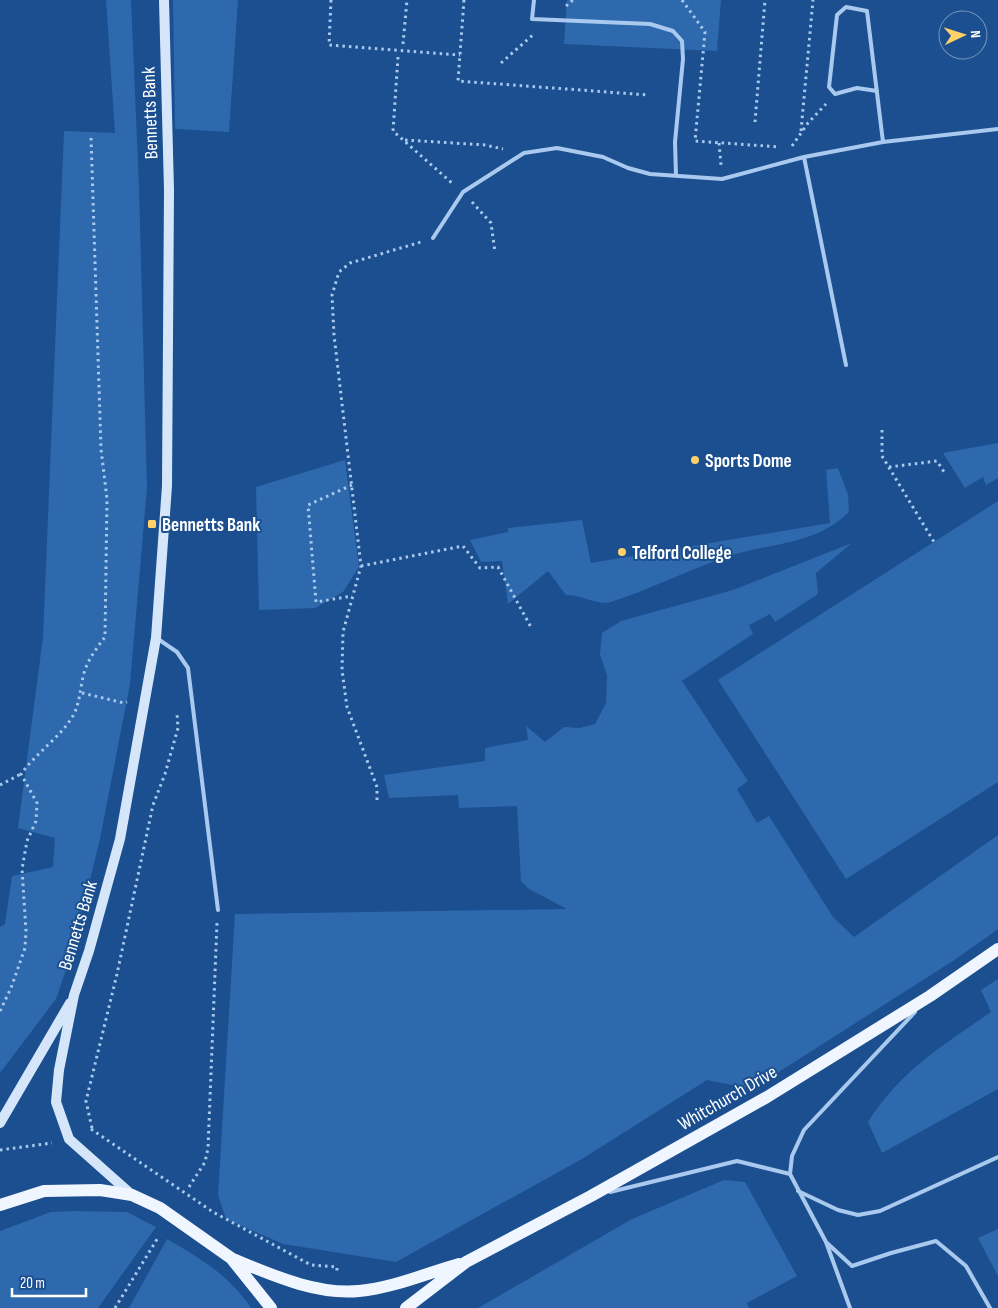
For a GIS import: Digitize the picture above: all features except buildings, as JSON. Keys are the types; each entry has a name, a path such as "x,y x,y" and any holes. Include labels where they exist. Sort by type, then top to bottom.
{"main road":[{"name":"Bennetts Bank","path":"68,1139 56,1102 59,1070 74,995 89,951 120,839 156,638 167,476 169,190 164,0"},
{"name":"Whitchurch Drive","path":"406,1308 466,1262 591,1196 767,1097 930,996 998,949"},
{"name":"Bennetts Bank","path":"0,1123 74,995"},
{"path":"68,1139 132,1195"},
{"path":"0,1205 44,1191 100,1190 132,1195 160,1208 231,1258 271,1308"},
{"name":"Whitchurch Drive","path":"231,1258 281,1278 337,1291 378,1288 466,1262"}],"lane":[{"path":"534,0 532,19 650,24 673,31 682,41 683,59 675,142 676,176"},
{"path":"877,91 857,88 835,94 829,87 836,15 846,7 867,12 877,91 883,142"},
{"path":"433,238 462,192 524,153 557,148 603,157 642,172 722,179 804,158 883,142 998,129"},
{"path":"804,158 846,365"},
{"path":"156,638 177,652 188,668 218,910"},
{"path":"850,1308 826,1242 790,1174 792,1156 804,1130 930,996"},
{"path":"798,1191 858,1215 880,1211 998,1157"},
{"path":"591,1196 737,1161 790,1174"},
{"path":"826,1242 852,1266 891,1253 936,1242 966,1266 990,1308"}],"path":[{"path":"331,0 329,45 460,55"},
{"path":"403,44 407,0"},
{"path":"464,0 458,81 648,95"},
{"path":"682,0 706,32 695,141 781,148"},
{"path":"755,122 765,0"},
{"path":"801,133 813,0"},
{"path":"398,57 393,131 462,192 491,223 495,252"},
{"path":"791,148 801,133 835,94"},
{"path":"0,785 21,774 33,758 64,729 74,713 82,693 86,668 92,654 105,637 108,546 107,499 101,450 91,137"},
{"path":"404,140 484,145 524,153"},
{"path":"719,143 722,179"},
{"path":"377,800 377,787 347,707 342,670 343,632 360,566 334,335 332,295 339,272 350,263 376,257 433,238"},
{"path":"882,430 882,456 934,542"},
{"path":"889,467 937,461 946,475"},
{"path":"352,485 308,505 316,602 352,596"},
{"path":"360,566 463,546 480,568 498,567 532,629"},
{"path":"82,693 124,703 147,690"},
{"path":"177,709 178,728 165,774 153,804 118,974 86,1101 92,1128 212,1212 311,1265 337,1268 337,1291"},
{"path":"0,1011 11,988 25,948 26,930 22,869 26,841 36,821 37,803 21,774"},
{"path":"189,1187 205,1162 208,1148 218,910"},
{"path":"0,1150 51,1144 68,1139 92,1128"},
{"path":"115,1308 159,1236"}],"shaded area":[{"path":"106,0 131,0 139,187 147,488 130,684 100,839 73,949 56,999 0,1073 0,927 5,924 12,876 53,867 55,838 18,828 43,637 64,131 115,133"},
{"path":"173,0 238,0 229,132 175,129"},
{"path":"567,0 721,0 717,51 564,44"},
{"path":"998,443 998,478 986,485 983,477 965,488 943,453"},
{"path":"345,460 359,567 343,592 315,608 259,610 256,487"},
{"path":"838,468 848,495 849,512 836,523 822,531 792,542 729,556 608,603 566,595 548,571 508,604 502,561 481,562 470,540 508,532 508,528 582,520 591,563 830,523 826,470"},
{"path":"998,501 998,782 846,879 718,680"},
{"path":"852,543 816,573 818,594 775,622 770,614 749,625 753,634 682,681 748,781 737,789 757,823 769,816 833,917 854,937 998,835 998,929 956,959 752,1089 707,1080 582,1159 396,1262 283,1244 226,1219 218,1195 235,914 567,909 529,889 521,881 517,806 459,808 458,795 389,798 384,775 485,761 485,748 528,740 526,726 545,742 564,727 579,728 595,724 606,703 607,675 600,655 602,633 621,621 733,590"},
{"path":"998,979 998,1089 882,1153 868,1122 881,1103 909,1073 939,1048 991,1012 981,990"},
{"path":"724,1180 745,1182 797,1276 747,1303 749,1308 478,1308 632,1219"},
{"path":"51,1212 127,1212 156,1227 98,1308 0,1308 0,1231"},
{"path":"998,1229 998,1276 978,1238"},
{"path":"167,1239 203,1261 224,1277 251,1308 129,1308"}],"place":[{"name":"Sports Dome","path":"695,460"},
{"name":"Bennetts Bank","path":"152,524"},
{"name":"Telford College","path":"622,552"}]}
